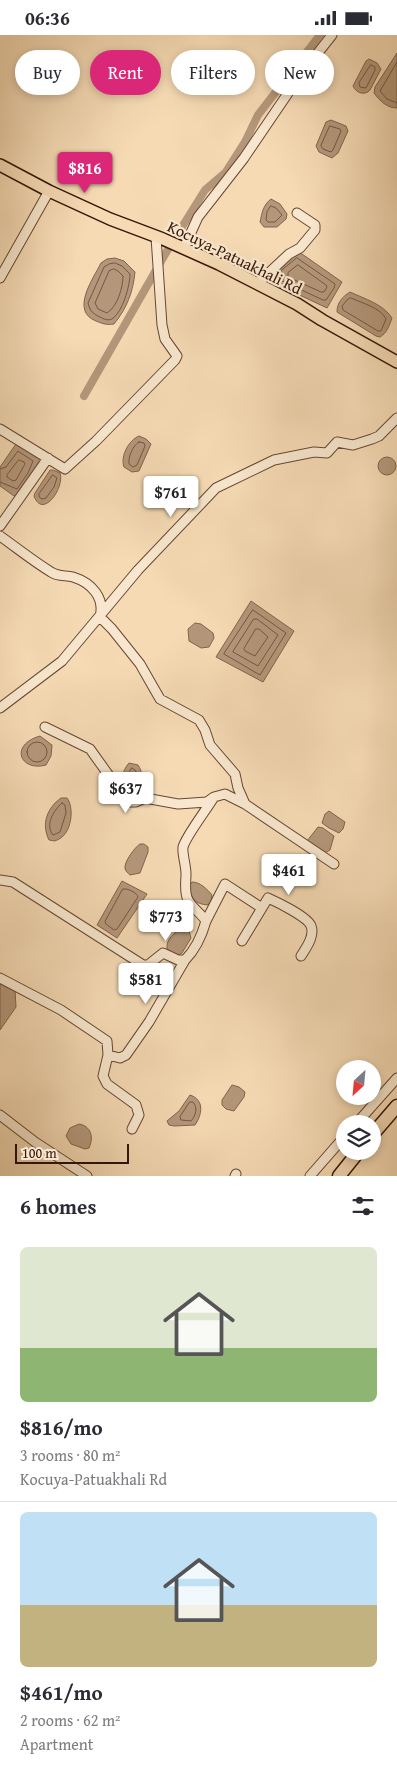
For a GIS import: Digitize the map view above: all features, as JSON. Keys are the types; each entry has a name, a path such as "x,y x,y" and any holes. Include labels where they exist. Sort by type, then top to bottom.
{"highway":[{"path":"381,1125 397,1106"},
{"path":"339,1176 352,1160"}],"main road":[{"name":"Kocuya-Patuakhali Rd","path":"0,165 49,191 110,219 184,248 258,283 397,362"}],"street":[{"path":"184,248 198,217 244,158 299,77 332,35"},
{"path":"0,278 49,191"},
{"path":"258,283 289,254 300,248 315,230 315,225 296,213"},
{"path":"0,429 65,469 96,441 176,360 177,355 165,339 162,325 158,280 160,238"},
{"path":"0,707 62,661 138,571 216,488 274,460 314,452 327,453 336,442 353,445 372,439 379,436 397,418"},
{"path":"0,526 48,458"},
{"path":"0,536 52,573 64,577 73,577 94,589 100,597 102,609 100,617"},
{"path":"100,617 140,664 160,699 199,720 210,745 234,774 245,804"},
{"path":"45,727 90,749 115,784 122,798 128,802 136,802 145,798 178,804 207,803 214,797 226,795 245,804 334,864"},
{"path":"206,921 201,913 188,901 185,892 186,869 183,848 214,797"},
{"path":"0,880 13,882 143,965 148,965 162,953 178,960 185,960"},
{"path":"108,1055 120,1058 126,1055 149,1023 203,932 206,921 225,883 262,908"},
{"path":"242,941 268,898 310,923 312,928 310,939 301,955"},
{"path":"0,978 61,1010 107,1041 108,1055 103,1076 107,1084 131,1101 138,1109 139,1115 132,1129"},
{"path":"364,1115 397,1078"},
{"path":"0,1115 86,1176"},
{"path":"310,1176 336,1146"}],"water":[{"path":"397,53 397,108 390,107 374,93 375,87"},
{"path":"369,59 377,63 381,69 370,90 366,93 361,93 353,86 366,61"},
{"path":"331,120 346,126 348,131 338,153 332,158 319,152 316,146 326,122"},
{"path":"271,199 280,204 287,214 286,219 277,227 264,227 260,222 261,215"},
{"path":"296,252 302,254 342,282 327,308 274,283 272,278 278,267"},
{"path":"115,258 124,261 135,272 133,286 126,306 119,318 114,324 103,324 88,316 84,302 89,286 101,263 107,259"},
{"path":"350,292 379,305 392,318 388,329 380,337 337,312 341,301"},
{"path":"139,436 151,444 139,471 132,472 124,467 123,458 129,445"},
{"path":"16,444 41,459 17,498 0,486 0,467"},
{"path":"387,457 393,460 396,466 393,472 387,475 381,472 378,466 381,460"},
{"path":"50,470 60,473 61,479 52,499 43,505 34,496"},
{"path":"251,601 294,631 263,682 216,657"},
{"path":"195,623 201,624 213,633 214,638 209,647 201,648 189,641 188,629"},
{"path":"40,736 52,745 51,756 46,765 30,765 22,757 21,751 30,740"},
{"path":"129,763 138,765 142,776 137,791 128,794 122,792 121,784 123,773"},
{"path":"61,798 67,798 71,807 70,824 61,838 55,841 49,840 46,828 47,817 49,811"},
{"path":"329,811 345,822 343,829 339,833 322,823 325,814"},
{"path":"318,827 323,828 334,836 330,850 323,854 307,841"},
{"path":"140,844 148,847 148,852 140,873 130,875 125,865 135,848"},
{"path":"122,881 147,894 117,938 97,925"},
{"path":"192,882 206,888 212,895 208,905 194,900 189,886"},
{"path":"182,929 189,931 191,938 179,955 170,952 167,945 172,936"},
{"path":"0,982 15,990 16,1007 0,1030"},
{"path":"232,1085 239,1087 245,1092 244,1097 234,1111 226,1109 222,1105 222,1100"},
{"path":"190,1095 198,1100 201,1108 195,1125 169,1125 167,1121 179,1111"},
{"path":"79,1124 89,1130 91,1140 89,1148 85,1149 71,1144 66,1136 70,1128"}],"waterway":[{"path":"84,396 167,251 205,190 226,172 245,142 258,115 320,35"}]}
